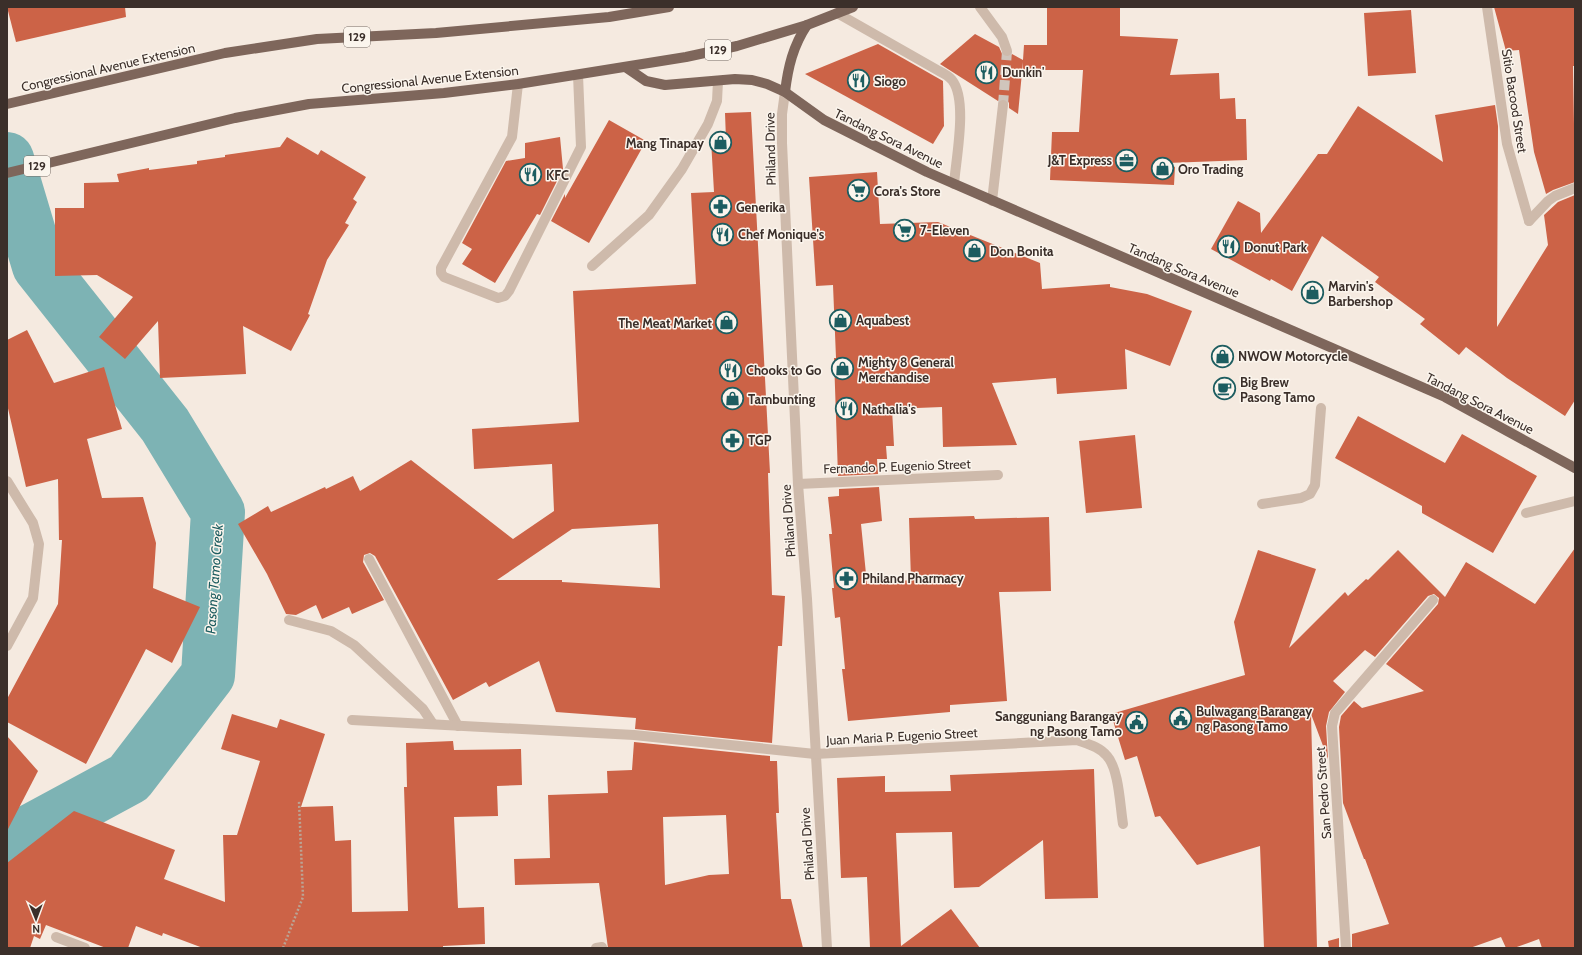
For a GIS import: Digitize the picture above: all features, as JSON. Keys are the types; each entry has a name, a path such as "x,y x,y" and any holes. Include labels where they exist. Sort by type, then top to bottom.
{"main road":[{"name":"Congressional Avenue Extension","path":"7,104 225,52 317,39 436,33 610,17 669,7"},
{"name":"Congressional Avenue Extension","path":"7,173 235,118 309,104 444,93 627,68 737,46 807,25 853,7"},
{"path":"785,92 793,51 798,38 807,25"},
{"name":"Tandang Sora Avenue","path":"627,68 646,81 665,85 736,79 752,80 767,84 785,92 824,120 928,172 1445,397 1575,468"}],"street":[{"path":"980,7 1002,37 1007,51"},
{"name":"Sitio Bacood Street","path":"1487,7 1507,144 1529,221 1548,201 1555,196 1575,188"},
{"path":"837,13 939,71 952,80 959,94 961,109 954,184"},
{"path":"518,84 512,137 441,268 441,273 444,277 498,298 504,296 509,291 580,147 578,75"},
{"path":"592,266 649,215 682,169 708,124 717,101 718,80"},
{"name":"Philand Drive","path":"785,92 782,114 782,143 798,484 807,599 827,948"},
{"path":"992,201 1003,105"},
{"path":"1262,504 1301,498 1310,494 1315,485 1321,408"},
{"name":"Fernando P. Eugenio Street","path":"798,484 998,475"},
{"path":"7,481 33,523 39,544 32,598 7,646"},
{"path":"1526,513 1575,501"},
{"path":"369,559 458,726"},
{"name":"San Pedro Street","path":"1346,948 1332,726 1335,713 1433,600"},
{"path":"289,620 331,631 354,645 423,709 433,724"},
{"name":"Juan Maria P. Eugenio Street","path":"352,720 634,735 815,754 1077,740 1094,746 1107,755 1114,766 1123,824"},
{"path":"56,937 85,948"}],"path":[{"path":"282,948 303,897 299,801"}],"building":[{"path":"7,7 125,7 126,17 16,42"},
{"path":"1047,7 1120,7 1120,36 1178,39 1170,75 1219,73 1220,99 1235,98 1236,119 1246,119 1247,160 1167,163 1175,167 1174,185 1050,180 1052,132 1079,132 1083,70 1023,70 1023,62 1018,114 1009,108 1009,103 1007,100 1001,99 998,101 940,64 975,34 999,47 1003,56 1009,57 1012,54 1023,60 1024,45 1047,45"},
{"path":"1494,7 1575,7 1575,66 1573,66 1575,182 1546,194 1534,152 1519,50 1506,51"},
{"path":"1411,10 1416,73 1368,76 1364,13"},
{"path":"878,44 943,81 944,126 933,144 805,74"},
{"path":"1495,105 1498,126 1497,327 1548,245 1544,215 1558,202 1575,195 1575,400 1565,416 1507,378 1466,347 1459,355 1420,324 1425,319 1375,282 1379,277 1322,236 1292,291 1271,279 1270,281 1211,249 1238,201 1260,213 1261,233 1318,154 1327,154 1358,106 1443,162 1435,115"},
{"path":"751,112 770,473 768,473 772,595 785,596 782,646 778,646 772,743 635,729 636,718 556,712 539,661 489,687 486,682 453,700 375,556 370,553 364,555 363,562 384,600 352,614 349,607 322,619 316,605 296,615 286,614 267,574 238,524 268,506 271,512 353,476 360,491 411,460 513,539 554,511 552,464 474,469 472,429 579,422 573,291 696,284 691,193 714,192 711,140 726,140 725,113","holes":["658,524 660,588 562,582 562,580 497,580 572,529"]},
{"path":"609,120 646,141 589,243 551,221 565,194 565,198"},
{"path":"287,137 318,155 321,150 366,177 353,199 357,202 345,223 349,225 327,260 308,314 310,315 291,351 243,326 246,374 160,378 158,321 125,359 99,337 133,297 97,275 55,276 55,208 84,208 84,183 119,182 117,174 149,168 149,170 197,164 197,161 225,157 225,155 280,147"},
{"path":"560,137 563,169 540,215 537,214 495,283 462,264 472,249 462,243 506,161 525,158 525,143"},
{"path":"877,172 880,224 938,222 1040,263 1042,289 1110,284 1110,287 1147,294 1192,311 1170,366 1125,349 1127,389 1057,394 1056,378 992,383 1017,445 943,447 942,407 892,409 894,446 886,446 887,459 877,459 878,474 838,476 833,285 816,286 809,177"},
{"path":"27,330 54,383 104,367 122,429 87,439 102,498 143,497 156,543 153,588 200,607 172,663 146,649 86,764 7,722 7,699 58,604 62,540 59,540 58,479 26,487 7,404 7,340"},
{"path":"1358,416 1445,463 1462,434 1537,476 1493,553 1422,513 1422,506 1335,458"},
{"path":"1135,435 1142,508 1086,513 1079,441"},
{"path":"879,487 882,521 861,524 867,584 911,580 909,518 974,516 975,519 1049,517 1051,591 999,592 1007,701 950,705 950,712 848,721 842,669 845,669 840,617 835,618 832,588 834,588 829,534 832,534 828,497 839,496 839,489"},
{"path":"1575,548 1575,948 1542,948 1539,939 1514,948 1506,948 1501,937 1470,948 1352,948 1352,934 1389,924 1343,803 1339,727 1341,716 1354,701 1362,708 1424,691 1386,664 1438,604 1439,598 1434,594 1428,596 1375,657 1365,650 1333,681 1345,692 1329,712 1326,726 1328,759 1311,714 1317,948 1264,948 1260,846 1197,865 1160,816 1155,817 1137,756 1125,760 1111,714 1245,675 1234,622 1258,550 1316,569 1289,648 1345,592 1348,596 1366,579 1368,580 1398,550 1445,597 1466,562 1535,604"},
{"path":"232,714 277,728 280,719 325,734 301,807 333,806 335,841 351,840 352,912 408,911 404,787 407,787 406,743 453,741 454,750 521,749 522,785 497,786 498,816 454,817 458,908 484,907 485,944 443,946 443,948 203,948 163,933 162,936 136,926 128,948 106,948 46,925 40,939 34,936 30,948 7,948 7,863 74,811 175,850 164,879 225,902 223,835 237,835 260,761 221,749"},
{"path":"7,736 38,771 7,831"},
{"path":"634,742 770,756 770,761 777,761 779,813 776,813 781,899 791,899 803,948 608,948 599,883 515,885 514,859 550,858 548,795 608,793 607,771 632,770","holes":["726,815 729,874 709,875 665,885 663,817"]},
{"path":"1094,769 1098,898 1045,899 1043,840 979,887 954,888 952,832 896,833 901,946 951,909 980,948 870,948 867,877 841,878 837,778 885,776 885,792 951,791 950,775"},
{"path":"1339,938 1339,948 1329,948 1328,941"}],"waterway":[{"name":"Pasong Tamo Creek","path":"7,159 39,266 165,425 218,512 208,675 129,778 7,844"}],"tunnel":[{"path":"1003,105 1007,51"}],"place":[{"name":"Dunkin'","path":"986,72"},
{"name":"Siogo","path":"859,81"},
{"name":"Mang Tinapay","path":"720,143"},
{"name":"J&T Express","path":"1127,160"},
{"name":"Oro Trading","path":"1163,169"},
{"name":"KFC","path":"530,175"},
{"name":"Cora's Store","path":"858,191"},
{"name":"Generika","path":"721,207"},
{"name":"7-Eleven","path":"904,230"},
{"name":"Chef Monique's","path":"722,234"},
{"name":"Donut Park","path":"1229,247"},
{"name":"Don Bonita","path":"974,251"},
{"name":"Marvin's Barbershop","path":"1313,293"},
{"name":"Aquabest","path":"841,320"},
{"name":"The Meat Market","path":"727,323"},
{"name":"NWOW Motorcycle","path":"1223,356"},
{"name":"Mighty 8 General Merchandise","path":"843,369"},
{"name":"Chooks to Go","path":"730,370"},
{"name":"Big Brew Pasong Tamo","path":"1225,389"},
{"name":"Tambunting","path":"732,399"},
{"name":"Nathalia's","path":"846,409"},
{"name":"TGP","path":"733,440"},
{"name":"Philand Pharmacy","path":"846,578"},
{"name":"Bulwagang Barangay ng Pasong Tamo","path":"1181,718"},
{"name":"Sangguniang Barangay ng Pasong Tamo","path":"1137,723"}]}
